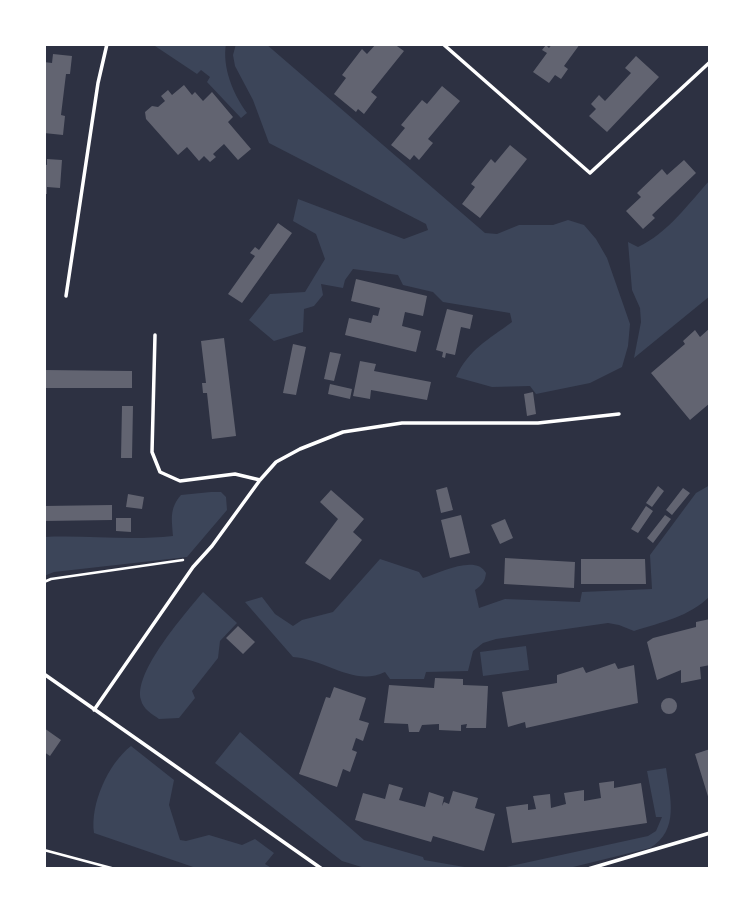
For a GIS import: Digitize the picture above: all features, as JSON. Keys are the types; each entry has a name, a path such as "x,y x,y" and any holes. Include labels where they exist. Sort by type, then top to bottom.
{"lane":[{"path":"66,296 107,44"},
{"path":"443,44 590,173 710,62"},
{"path":"155,335 152,452 160,472 180,481 235,474 260,480"},
{"path":"94,710 193,567 276,462 343,432 372,427 402,423 538,423 619,414"},
{"path":"44,674 322,869"},
{"path":"588,869 710,833"}],"path":[{"path":"44,582 183,560"},
{"path":"44,850 115,869"}],"shaded area":[{"path":"152,44 226,44 230,80 247,113 241,118 207,82 210,77 201,70 197,74"},
{"path":"236,44 266,44 485,233 497,234 519,225 553,225 568,220 584,225 607,258 630,324 622,367 590,383 536,394 530,386 492,387 456,377 473,352 512,322 510,313 443,302 433,292 403,285 398,275 353,269 343,288 321,284 323,295 314,306 304,309 303,332 274,341 249,320 270,294 305,292 325,259 316,234 293,221 298,199 404,239 428,230 426,224 269,143 253,100 235,66 233,55"},
{"path":"710,180 710,296 634,358 641,322 640,308 632,290 628,242 638,247 659,234"},
{"path":"710,485 710,596 684,614 634,631 608,623 496,639 483,643 473,651 468,671 426,672 424,679 390,679 385,672 362,676 293,657 245,602 262,597 275,614 293,626 302,620 333,612 380,559 419,572 423,578 457,566 474,565 481,568 486,573 483,583 475,590 479,608 505,599 580,602 582,592 652,589 650,555 696,493"},
{"path":"221,492 226,497 227,510 187,557 54,572 44,576 44,537 173,536 173,510 181,495"},
{"path":"203,592 237,623 220,641 218,658 192,691 195,698 179,718 159,719 146,709 141,700 145,674 163,643"},
{"path":"526,646 529,670 483,676 480,652"},
{"path":"240,732 364,840 423,857 424,860 476,869 368,869 342,861 215,763"},
{"path":"131,746 174,780 169,805 180,840 209,835 242,845 255,839 274,853 265,864 273,869 199,869 94,833 95,810 102,785 115,763"},
{"path":"666,768 671,801 669,822 666,832 650,848 565,869 497,869 648,836 656,831 662,817 656,817 647,771"}],"building":[{"path":"376,44 394,44 404,51 371,92 377,97 364,114 358,109 356,112 334,94 346,78 342,75 362,49 367,54"},
{"path":"552,44 580,44 564,66 568,69 561,79 555,75 549,83 533,72 547,53 542,50 546,45 549,48"},
{"path":"53,54 72,56 70,74 66,74 61,115 65,116 63,135 44,133 44,62 52,63"},
{"path":"636,56 659,77 607,132 589,116 596,109 591,104 599,95 605,101 631,73 625,68"},
{"path":"184,85 192,95 195,92 203,101 212,92 233,117 228,122 251,149 238,160 224,144 213,154 216,157 210,162 204,156 199,161 187,147 178,155 146,119 145,112 165,101 161,96 168,90 172,95"},
{"path":"442,86 460,101 428,139 433,143 419,160 414,155 410,160 391,145 405,128 401,125 422,100 427,104"},
{"path":"510,145 527,159 480,218 462,204 475,187 471,184 491,159 495,163"},
{"path":"47,159 62,160 60,188 47,187 47,194 44,194 44,164 47,165"},
{"path":"684,160 696,173 652,215 655,218 643,229 626,211 641,197 637,193 662,169 667,175"},
{"path":"278,223 292,233 242,303 228,294 255,256 250,253 255,247 259,250"},
{"path":"356,279 427,296 423,316 405,312 402,326 421,331 416,352 345,335 349,318 371,323 373,315 378,316 380,308 351,301"},
{"path":"447,309 473,315 470,329 461,327 455,355 446,353 445,358 442,357 443,352 436,350"},
{"path":"710,328 710,403 690,420 651,373 685,344 683,341 695,330 700,337"},
{"path":"224,338 236,436 212,439 207,393 203,393 202,383 206,383 201,341"},
{"path":"293,344 306,347 296,395 283,393"},
{"path":"330,352 341,354 334,381 324,379"},
{"path":"360,361 376,364 374,371 431,382 427,400 371,390 370,399 353,396"},
{"path":"44,370 132,371 132,388 44,388"},
{"path":"330,384 352,389 350,399 328,394"},
{"path":"533,392 536,414 527,416 524,394"},
{"path":"122,406 133,406 132,458 121,458"},
{"path":"658,486 664,491 652,507 646,503"},
{"path":"447,487 453,510 441,513 436,490"},
{"path":"683,488 690,493 672,515 666,510"},
{"path":"331,490 364,519 353,532 362,540 330,580 305,563 338,519 320,502"},
{"path":"128,494 144,497 142,509 126,507"},
{"path":"112,505 112,520 44,521 44,506"},
{"path":"646,506 653,511 638,533 631,529"},
{"path":"461,515 470,553 450,558 441,520"},
{"path":"665,515 671,519 653,543 647,538"},
{"path":"116,518 131,518 131,532 116,531"},
{"path":"505,519 513,538 500,544 491,525"},
{"path":"505,558 575,562 574,588 504,584"},
{"path":"581,559 645,559 646,584 581,584"},
{"path":"710,619 710,665 700,667 701,679 681,683 681,670 657,680 647,642 696,627 696,622"},
{"path":"238,626 255,642 243,654 226,638"},
{"path":"615,663 618,669 634,665 638,703 526,728 525,722 508,727 502,692 557,683 557,675 583,667 586,673"},
{"path":"435,678 463,679 463,685 488,686 486,728 466,728 467,724 461,725 461,731 439,730 439,724 422,725 419,732 409,732 408,724 384,723 389,685 434,688"},
{"path":"334,687 366,698 359,720 369,723 363,741 356,738 352,750 357,752 350,772 343,769 337,787 299,774 326,697 330,698"},
{"path":"669,698 675,700 675,712 669,714 663,712 661,706 663,700"},
{"path":"44,728 61,740 50,756 44,752"},
{"path":"710,749 710,803 695,754"},
{"path":"614,781 614,788 641,783 647,823 512,843 506,807 528,804 528,810 536,809 533,796 550,794 551,808 566,804 564,793 584,790 584,801 601,798 599,783"},
{"path":"389,784 403,788 399,800 425,807 429,792 444,797 442,806 444,802 449,804 453,791 478,798 475,808 495,814 484,851 433,836 431,842 355,820 363,793 385,799"}]}
